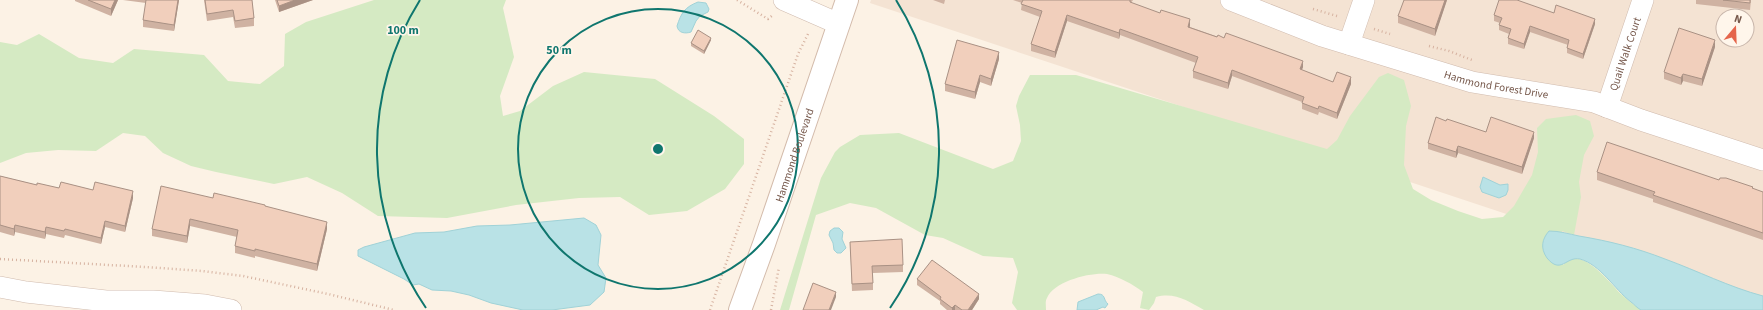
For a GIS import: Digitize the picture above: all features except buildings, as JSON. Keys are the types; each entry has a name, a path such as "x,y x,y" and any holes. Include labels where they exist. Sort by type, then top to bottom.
{"street":[{"path":"784,0 839,24"},
{"name":"Hammond Boulevard","path":"740,310 847,0"},
{"name":"Hammond Forest Drive","path":"1231,0 1322,36 1472,82 1594,102 1641,120 1763,160"},
{"path":"1349,44 1364,0"},
{"name":"Quail Walk Court","path":"1607,107 1643,0"},
{"path":"0,287 114,306 154,301 205,305 231,310"}],"path":[{"path":"1310,8 1357,22 1392,35"},
{"path":"710,310 743,218 798,54 810,31 813,13"},
{"path":"1424,45 1450,50 1473,61"},
{"path":"0,258 154,267 243,276 394,310"},
{"path":"771,310 779,266"}],"shaded area":[{"path":"871,0 1763,0 1763,299 870,3"}],"green space":[{"path":"374,0 506,0 503,8 514,57 500,96 503,116 520,111 553,86 584,72 655,79 714,116 744,139 744,164 725,189 687,211 649,215 620,197 579,198 516,205 447,218 378,216 342,193 307,177 274,184 216,172 191,166 163,153 145,136 123,133 96,151 58,150 26,153 0,163 0,42 17,45 39,34 79,58 113,63 134,49 204,55 228,81 260,84 284,66 285,34 306,22"},
{"path":"1388,73 1404,80 1411,106 1406,126 1404,165 1413,189 1431,200 1482,219 1503,217 1514,206 1532,175 1538,152 1537,128 1546,119 1576,115 1590,121 1594,136 1584,155 1579,182 1581,197 1574,235 1562,231 1563,265 1571,259 1578,259 1592,265 1623,296 1641,310 1204,310 1181,298 1163,296 1156,297 1149,310 1140,308 1143,292 1112,275 1100,274 1083,276 1065,282 1057,287 1046,299 1046,310 1017,310 1012,303 1018,272 1013,258 983,256 943,238 925,235 876,208 850,203 816,215 789,310 780,310 821,178 835,152 840,147 860,135 899,133 993,169 1013,161 1021,141 1020,125 1016,106 1019,96 1030,75 1076,75 1327,149 1337,140 1350,116 1379,77"}],"water":[{"path":"698,2 706,3 709,9 708,12 700,16 691,32 680,32 677,26 680,17 687,8"},
{"path":"1483,177 1500,185 1508,184 1506,195 1499,198 1482,192 1480,187"},
{"path":"584,218 596,225 601,235 598,265 606,278 604,292 590,305 552,310 523,310 491,303 469,295 451,291 432,290 419,284 413,285 358,256 358,250 364,247 415,233 444,232 477,226 510,225"},
{"path":"834,228 839,228 843,232 842,239 846,248 841,253 837,253 834,250 833,243 829,235 830,231"},
{"path":"1549,231 1561,232 1612,243 1654,255 1726,284 1763,296 1763,310 1641,310 1625,297 1601,272 1588,262 1575,259 1560,265 1552,263 1543,251 1543,240"},
{"path":"1098,294 1103,296 1108,304 1105,308 1103,307 1096,310 1077,310 1078,302"}]}
